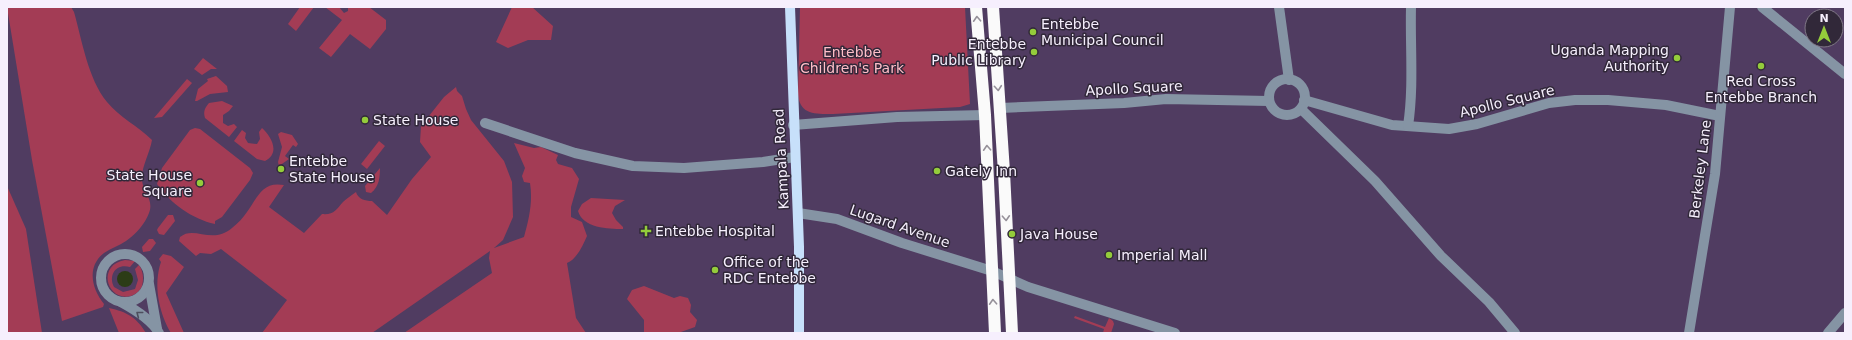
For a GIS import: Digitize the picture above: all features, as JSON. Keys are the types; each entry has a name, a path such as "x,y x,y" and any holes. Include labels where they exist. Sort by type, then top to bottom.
{"highway":[{"path":"976,7 985,115 995,333"},
{"path":"993,7 1012,333"}],"main road":[{"name":"Kampala Road","path":"790,7 798,213 799,333"}],"street":[{"path":"1279,7 1289,80"},
{"path":"1408,126 1412,85 1410,47 1411,7"},
{"name":"Berkeley Lane","path":"1689,333 1715,174 1730,7"},
{"path":"1762,7 1845,74"},
{"path":"1283,80 1294,81 1304,95 1302,104 1294,114 1281,114 1272,108 1269,101 1269,95 1275,85 1283,80"},
{"name":"Apollo Square","path":"1000,108 1166,99 1269,101"},
{"name":"Apollo Square","path":"1302,104 1392,125 1449,129 1477,124 1549,103 1575,100 1608,100 1666,105 1720,116"},
{"path":"1302,104 1375,181 1441,256 1489,302 1515,333"},
{"path":"794,125 897,117 985,115"},
{"path":"485,124 575,153 633,166 684,168 763,162 795,157"},
{"name":"Lugard Avenue","path":"798,213 837,219 902,243 992,271 1010,280"},
{"path":"128,254 140,258 148,269 149,284 158,331 129,306 109,296 102,285 102,272 104,266 113,257 128,254"},
{"path":"1010,280 1175,333"},
{"path":"120,302 130,302 138,299 145,292 149,284"},
{"path":"1828,333 1845,313"}],"green space":[{"path":"7,7 71,7 74,12 90,71 100,93 117,112 152,140 142,177 143,185 150,200 149,213 143,225 133,235 123,243 104,253 98,259 93,271 94,285 96,292 104,304 103,307 62,321 32,160"},
{"path":"300,7 314,7 296,31 288,24"},
{"path":"325,7 339,7 344,13 348,11 348,7 369,7 386,20 386,29 370,49 350,34 331,57 319,48 342,20"},
{"path":"512,7 532,7 553,26 551,40 528,40 508,48 496,42"},
{"name":"Entebbe Children's Park","path":"800,7 965,7 970,104 960,107 833,114 809,112 801,106 798,93"},
{"path":"203,58 217,69 211,69 202,75 194,69"},
{"path":"216,76 227,86 228,92 210,94 195,101 198,89 208,81 207,79"},
{"path":"187,79 192,83 162,117 154,118"},
{"path":"456,87 457,91 462,96 471,120 504,161 512,182 513,217 503,240 494,248 524,237 529,217 531,204 530,183 524,182 522,176 525,168 514,143 534,148 541,147 558,155 556,160 558,164 572,168 579,179 571,207 571,217 582,222 587,236 577,255 567,263 576,318 586,333 404,333 492,273 489,258 490,251 372,333 262,333 287,300 221,249 211,254 200,253 196,256 179,241 180,237 185,234 217,235 225,233 242,218 261,191 270,185 277,184 284,185 269,207 304,233 322,214 329,214 334,211 356,192 360,198 372,201 387,215 412,179 431,157 420,142 421,126 444,97"},
{"path":"222,101 233,106 223,115 223,123 228,126 234,124 237,127 229,137 204,116 206,106 209,103"},
{"path":"195,128 200,129 250,168 253,173 250,180 222,217 215,221 215,224 206,222 182,209 168,198 157,184 162,168 190,130"},
{"path":"262,128 269,135 273,144 273,154 265,161 257,159 234,141 242,130 246,133 245,138 248,143 257,144 260,139 259,132"},
{"path":"281,132 292,135 298,144 296,147 293,145 285,156 289,159 279,166 278,162 282,147 278,134"},
{"path":"379,141 385,146 367,169 361,164"},
{"path":"380,168 376,188 371,193 366,192 365,186"},
{"path":"7,186 26,229 42,333 7,333"},
{"path":"591,198 625,200 615,206 612,213 623,229 603,228 585,221 578,211 582,204"},
{"path":"168,215 173,215 175,221 164,235 159,234 157,230"},
{"path":"149,239 153,239 156,243 150,251 143,252 142,247"},
{"path":"163,254 171,256 184,267 166,293 184,333 171,333 160,308 157,289 161,262 159,259"},
{"path":"125,260 135,261 130,267 125,266 117,268 113,274 112,283 114,287 123,292 135,289 138,280 135,269 139,265 143,275 142,286 138,292 131,296 116,294 111,289 108,282 110,269 116,263"},
{"path":"644,286 674,298 680,296 688,298 691,305 690,312 697,320 695,327 678,333 644,333 644,320 627,299 632,290"},
{"path":"109,308 126,313 135,319 146,333 119,333"},
{"path":"1075,316 1105,327 1109,318 1114,324 1111,333 1103,333 1104,329 1074,318"}],"shaded area":[{"path":"122,271 128,271 133,276 131,285 128,287 122,287 117,282 117,276"}],"place":[{"name":"Entebbe Municipal Council","path":"1033,32"},
{"name":"Entebbe Public Library","path":"1034,52"},
{"name":"Uganda Mapping Authority","path":"1677,58"},
{"name":"Red Cross Entebbe Branch","path":"1761,66"},
{"name":"State House","path":"365,120"},
{"name":"Entebbe State House","path":"281,169"},
{"name":"Gately Inn","path":"937,171"},
{"name":"State House Square","path":"200,183"},
{"name":"Entebbe Hospital","path":"646,231"},
{"name":"Java House","path":"1012,234"},
{"name":"Imperial Mall","path":"1109,255"},
{"name":"Office of the RDC Entebbe","path":"715,270"}]}
